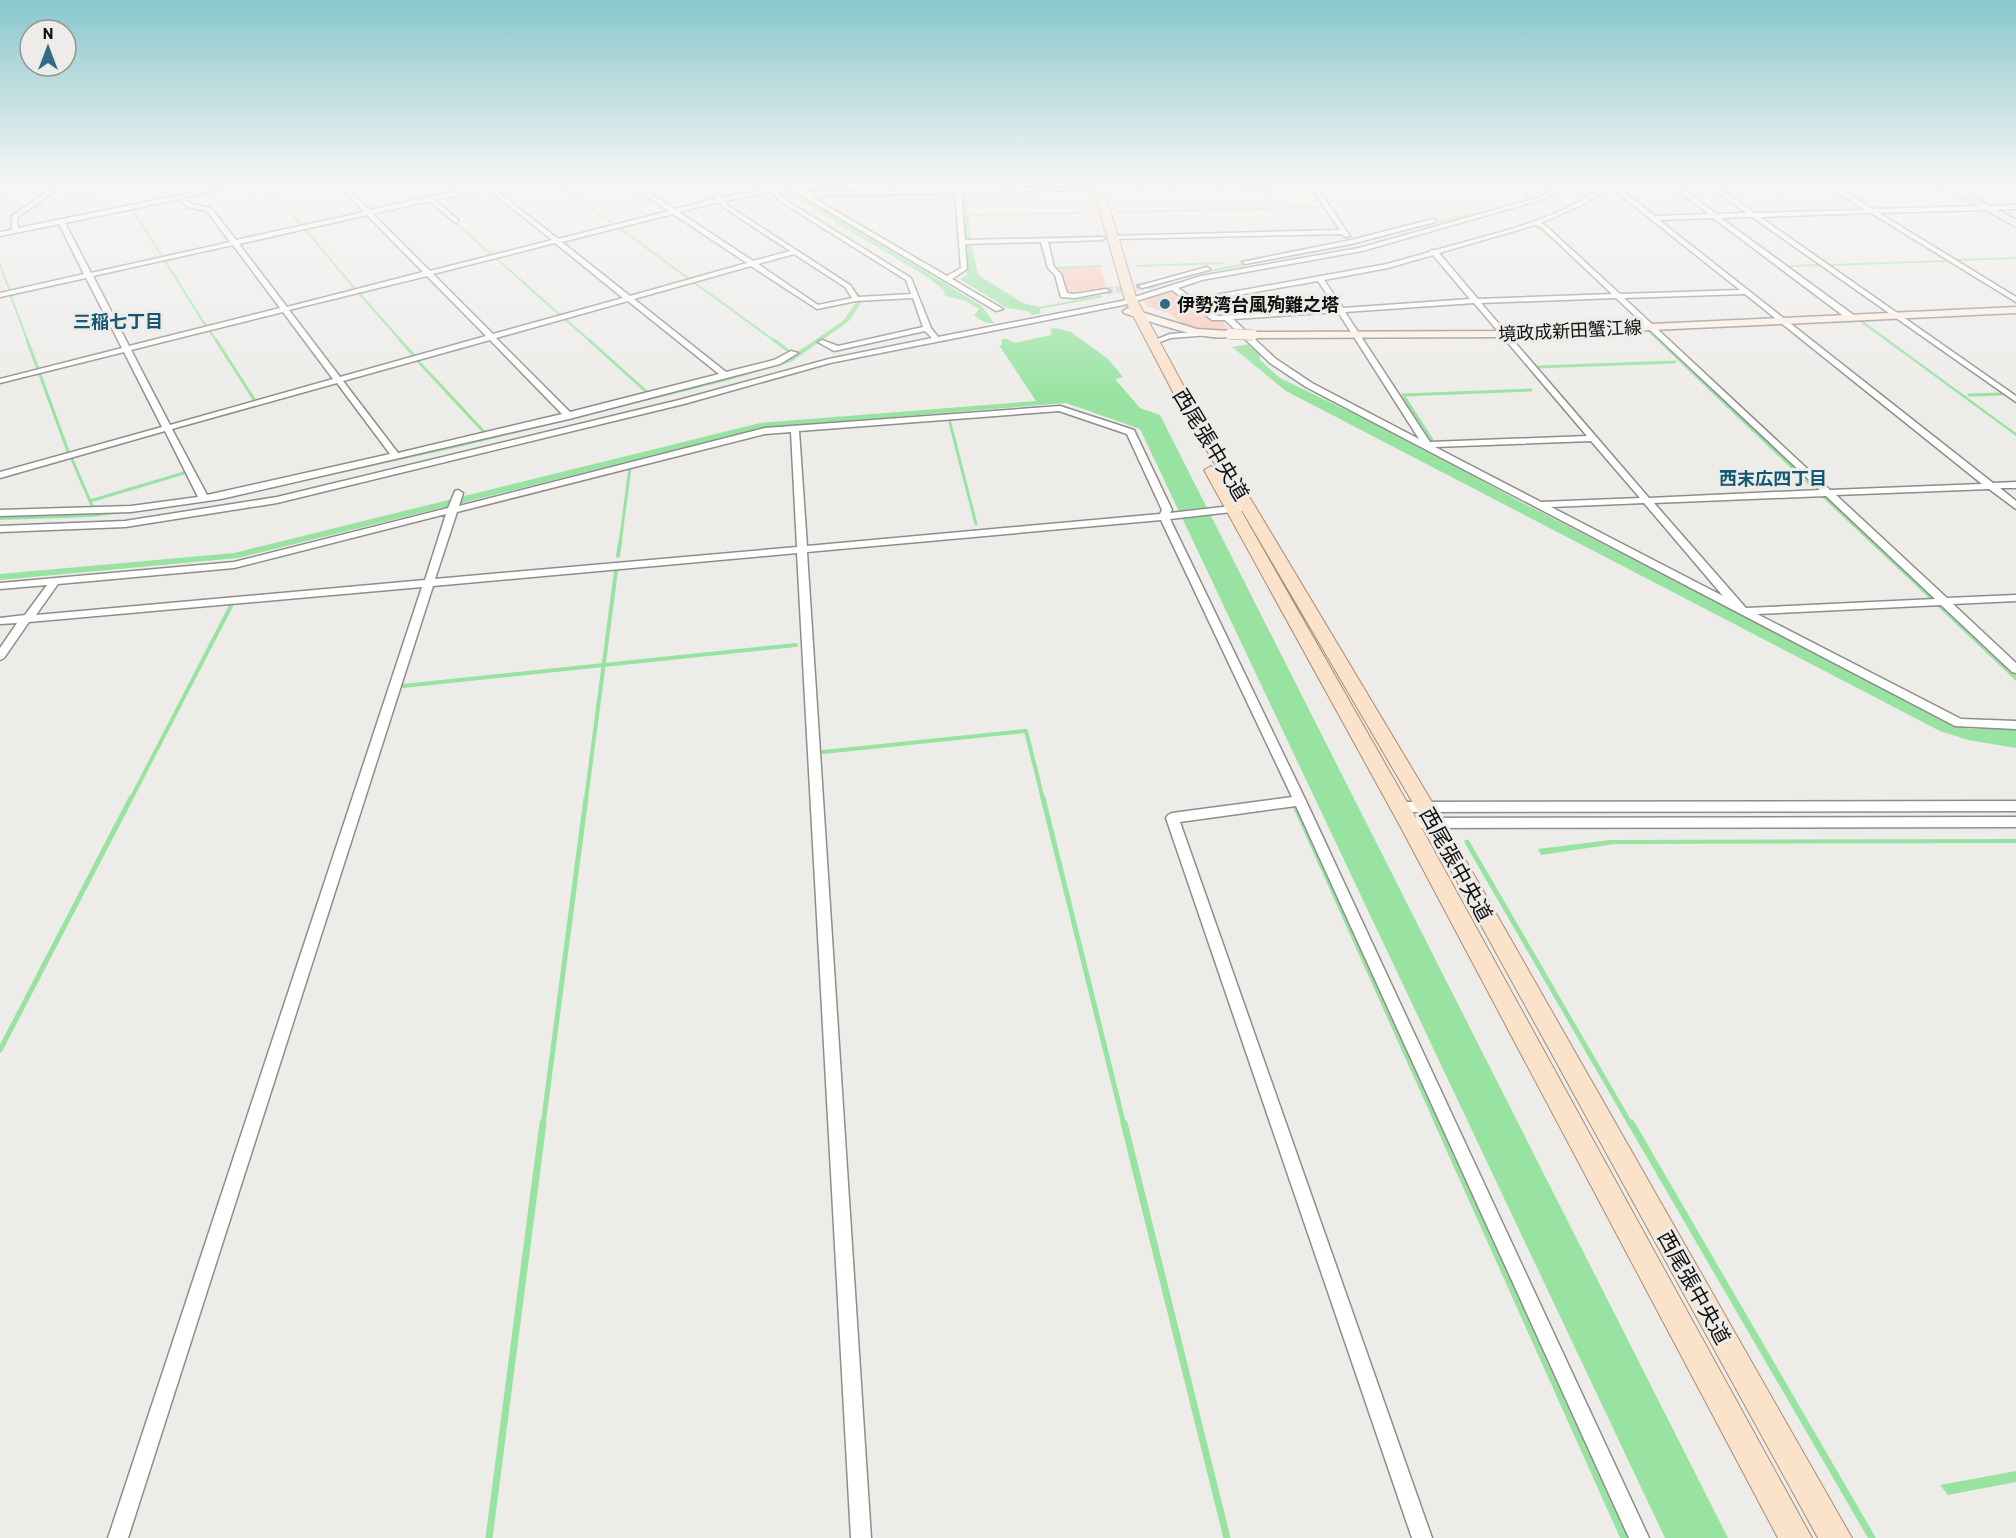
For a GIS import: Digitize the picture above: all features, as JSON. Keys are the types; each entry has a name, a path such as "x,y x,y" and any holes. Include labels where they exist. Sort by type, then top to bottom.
{"main road":[{"name":"西尾張中央道","path":"1113,255 1130,307 1169,397 1235,508 1429,814 1836,1538"},
{"name":"西尾張中央道","path":"1130,307 1154,342 1201,429 1235,508 1405,815 1796,1538"},
{"name":"境政成新田蟹江線","path":"1130,307 1206,333 1253,335 1505,334 2016,310"}],"street":[{"path":"78,255 203,497"},
{"path":"0,295 178,255"},
{"path":"244,255 396,456"},
{"path":"409,255 569,416"},
{"path":"0,381 501,255"},
{"path":"574,255 726,376"},
{"path":"738,255 817,307 856,299 916,296"},
{"path":"0,475 784,255"},
{"path":"798,255 848,286 856,299"},
{"path":"872,255 909,279 927,328 936,339"},
{"path":"906,255 999,309"},
{"path":"947,279 963,272 963,255"},
{"path":"1048,255 1051,268 1058,274 1064,295 1075,296 1106,291"},
{"path":"1142,286 1177,275 1301,255"},
{"path":"0,529 125,524 277,500 681,402 829,362 936,339 1130,307 1173,287 1201,278 1313,255"},
{"path":"1194,301 1321,280 1429,255"},
{"path":"1437,255 1741,611"},
{"path":"1573,255 2016,669"},
{"path":"1699,255 2016,506"},
{"path":"1766,255 1852,318"},
{"path":"1811,255 2016,400"},
{"path":"1943,255 2016,300"},
{"path":"1321,280 1429,447"},
{"path":"1173,287 1215,318 1477,301 1746,292"},
{"path":"1227,317 1273,361 1291,374 1536,505 1959,723 2016,725"},
{"path":"822,342 837,349 927,328"},
{"path":"1154,342 1170,336 1206,333"},
{"path":"0,513 131,508 300,479 569,416 726,376 777,362 794,353"},
{"path":"0,586 234,565 759,433 1065,409 1133,434 1168,515 1640,1538"},
{"path":"795,429 800,550 861,1538"},
{"path":"1429,447 1593,438"},
{"path":"1536,505 2016,484"},
{"path":"118,1538 458,493"},
{"path":"0,621 800,550 1235,508"},
{"path":"0,656 54,582"},
{"path":"1741,611 2016,598"},
{"path":"1300,801 1172,818 1422,1538"},
{"path":"1405,815 2016,806"},
{"path":"1405,815 2016,822"}],"shaded area":[{"path":"890,255 898,255 982,306 994,323 986,322 974,315 979,309 966,301 945,296 944,290"},
{"path":"966,255 974,255 978,275 1023,303 1039,307 1101,295 1103,297 1040,309 1041,313 1033,315 1027,311 1007,308 960,279 967,275"},
{"path":"1290,255 1303,255 1183,277 1150,289 1146,288 1181,275"},
{"path":"1100,266 1107,290 1075,294 1065,292 1061,274 1055,268"},
{"path":"1171,290 1213,319 1221,320 1231,331 1201,330 1184,325 1168,313 1147,306 1144,300"},
{"path":"863,300 849,321 791,362 726,381 459,447 224,499 93,517 0,520 0,517 99,514 281,486 781,363 843,321 857,301"},
{"path":"1859,321 1863,321 2016,433 2016,436"},
{"path":"1050,329 1071,332 1108,359 1123,377 1115,379 1140,408 1160,415 1728,1538 1665,1538 1140,429 1066,403 769,427 238,558 0,580 0,574 234,553 760,423 1036,401 999,345 1002,345 1002,339 1014,343 1052,335"},
{"path":"1647,331 1650,331 1819,490 1814,490"},
{"path":"1250,344 1260,354 1260,360 1280,378 1413,442 1519,501 1943,718 1970,729 2016,728 2016,748 1968,740 1940,731 1286,391 1232,347"},
{"path":"1821,496 1825,496 1935,599 1930,599"},
{"path":"1935,604 1940,604 2016,675 2016,681"},
{"path":"2016,839 2016,843 1615,844 1541,855 1538,849 1610,840"},
{"path":"2016,1471 2016,1482 1948,1495 1940,1485"}],"waterway":[{"path":"326,255 356,290"},
{"path":"656,255 689,279"},
{"path":"804,255 850,284 860,297"},
{"path":"496,258 561,316"},
{"path":"1956,260 2016,258"},
{"path":"164,259 207,328"},
{"path":"1830,265 1945,261"},
{"path":"1137,266 1223,263"},
{"path":"0,265 10,291"},
{"path":"1791,266 1820,265"},
{"path":"1055,268 1100,266"},
{"path":"695,283 776,342"},
{"path":"358,292 402,342"},
{"path":"10,294 28,342"},
{"path":"565,319 591,342"},
{"path":"209,330 217,342"},
{"path":"27,340 38,369"},
{"path":"216,340 255,401"},
{"path":"400,340 415,357"},
{"path":"589,340 649,394"},
{"path":"774,340 790,352"},
{"path":"417,360 484,432"},
{"path":"1537,367 1675,362"},
{"path":"39,372 69,454"},
{"path":"1403,395 1531,390"},
{"path":"1969,395 2002,394"},
{"path":"1405,398 1432,440"},
{"path":"949,419 976,524"},
{"path":"71,457 93,508"},
{"path":"620,543 630,468"},
{"path":"90,501 184,473"},
{"path":"618,556 620,542"},
{"path":"604,665 616,571"},
{"path":"131,799 231,606"},
{"path":"604,665 796,645"},
{"path":"403,686 604,665"},
{"path":"586,799 604,665"},
{"path":"823,752 1026,731 1043,799"},
{"path":"0,1050 131,798"},
{"path":"543,1125 586,798"},
{"path":"1043,798 1124,1125"},
{"path":"1296,808 1438,1125"},
{"path":"1467,842 1631,1125"},
{"path":"489,1538 543,1123"},
{"path":"1124,1123 1227,1538"},
{"path":"1438,1123 1624,1538"},
{"path":"1631,1123 1872,1538"}],"tunnel":[{"path":"1106,291 1142,286"}],"place":[{"name":"伊勢湾台風殉難之塔","path":"1165,304"}],"district":[{"name":"三稲七丁目","path":"118,321"},
{"name":"西末広四丁目","path":"1773,478"}]}
